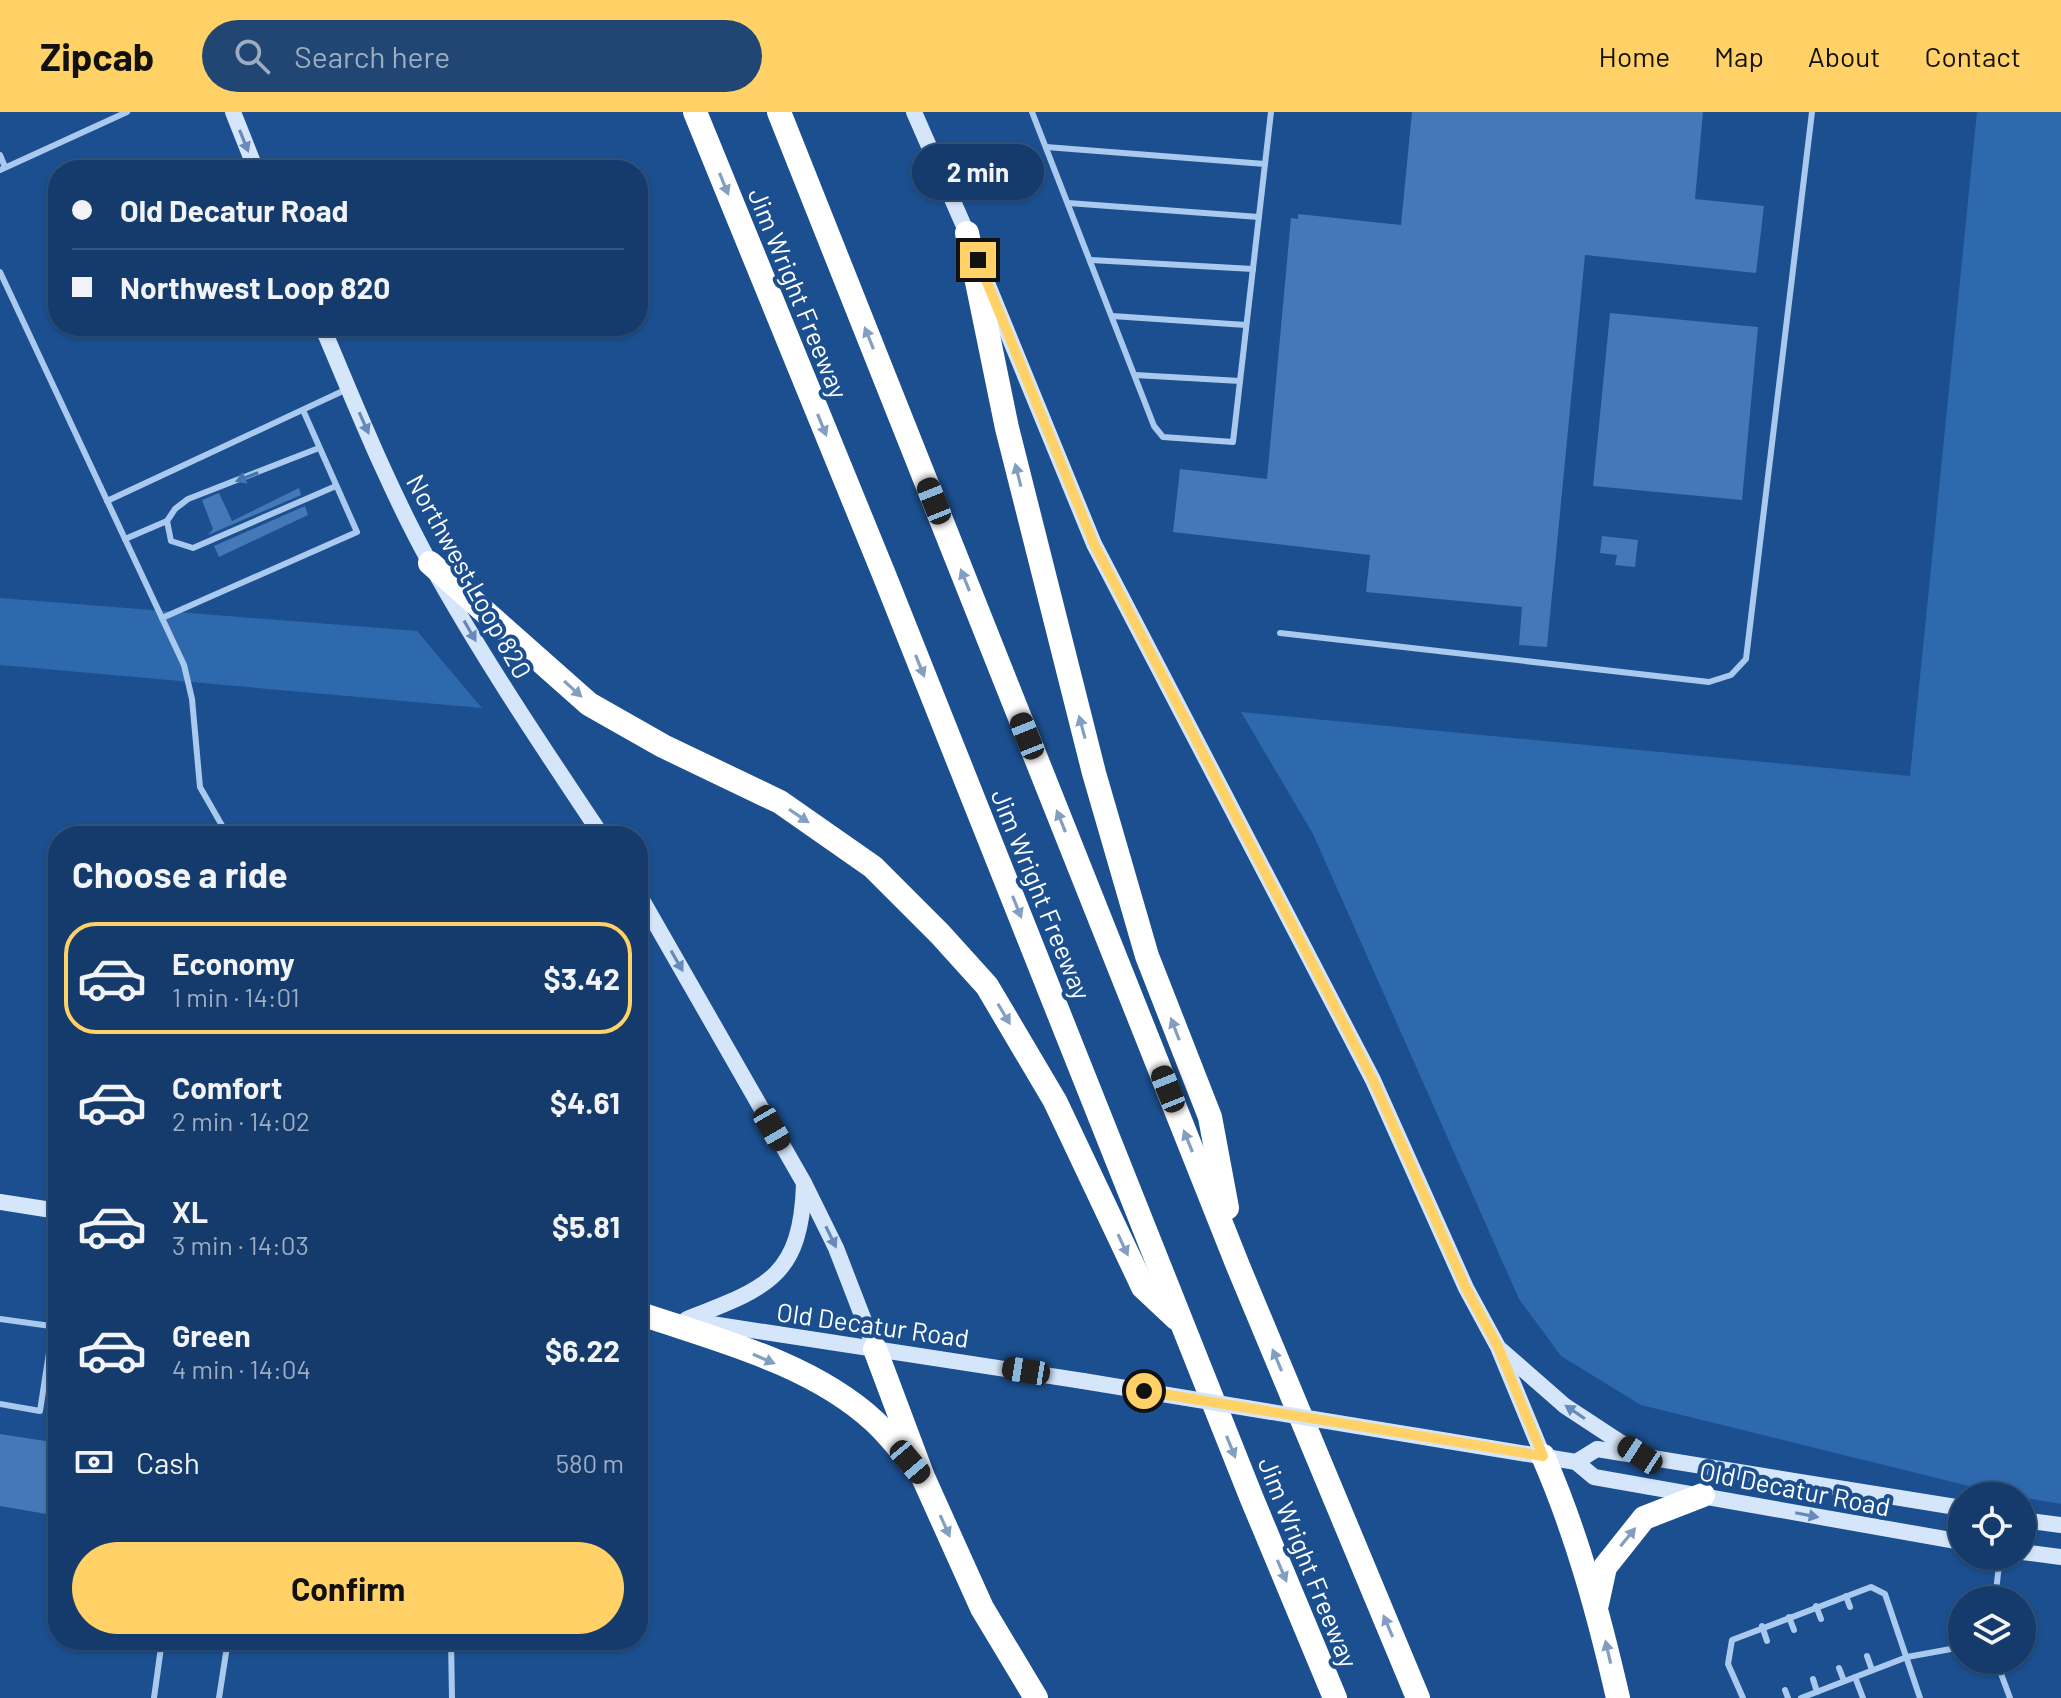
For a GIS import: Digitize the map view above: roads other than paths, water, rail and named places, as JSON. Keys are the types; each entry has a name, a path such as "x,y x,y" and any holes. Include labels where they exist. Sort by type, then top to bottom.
{"highway":[{"name":"Jim Wright Freeway","path":"695,112 1335,1698"},
{"name":"Jim Wright Freeway","path":"779,112 1238,1266 1418,1698"},
{"path":"967,233 1011,444 1094,773 1147,956 1210,1117 1238,1266"},
{"path":"430,563 589,704 663,746 780,802 873,867 940,934 987,986 1055,1101 1143,1287 1181,1322"},
{"path":"648,1315 810,1377 874,1421 923,1477"},
{"path":"875,1349 923,1477 982,1608 1036,1698"},
{"path":"1543,1456 1597,1607 1618,1698"},
{"path":"1597,1607 1605,1567 1644,1518 1703,1495"}],"main road":[{"path":"233,112 252,160"},
{"path":"914,112 1094,544 1373,1080 1466,1288 1498,1347 1543,1456"},
{"name":"Northwest Loop 820","path":"326,336 395,495 430,563 498,679 595,826"},
{"path":"648,916 804,1183 836,1248 875,1349"},
{"path":"685,1320 745,1297 775,1274 797,1242 803,1221 804,1183"},
{"path":"0,1202 48,1209"},
{"name":"Old Decatur Road","path":"648,1313 1543,1456 1576,1462 1594,1477 1948,1539"},
{"path":"1498,1347 1565,1406 1640,1455"},
{"name":"Old Decatur Road","path":"1576,1462 1597,1449 1948,1506"},
{"path":"2036,1522 2061,1525"},
{"path":"2036,1554 2061,1557"}],"lane":[{"path":"0,155 3,168 127,112"},
{"path":"1032,112 1154,426 1163,437 1233,442 1271,112"},
{"path":"1280,633 1709,682 1731,675 1746,659 1812,112"},
{"path":"1046,147 1265,164"},
{"path":"1068,203 1259,217"},
{"path":"1091,260 1253,269"},
{"path":"0,272 184,665 192,699 200,787 222,826"},
{"path":"1112,316 1246,325"},
{"path":"1135,375 1240,381"},
{"path":"107,501 349,389"},
{"path":"162,618 357,532 303,410"},
{"path":"125,539 167,521 175,509 188,499 319,448"},
{"path":"167,521 171,541 193,548 336,486"},
{"path":"0,1319 48,1326"},
{"path":"0,1404 40,1411 48,1369"},
{"path":"1743,1698 1728,1664 1732,1640 1871,1587 1885,1594 1920,1698"},
{"path":"1846,1596 1850,1607"},
{"path":"1816,1606 1821,1619"},
{"path":"1789,1617 1794,1630"},
{"path":"1762,1626 1767,1641"},
{"path":"154,1698 161,1650"},
{"path":"219,1698 226,1650"},
{"path":"451,1650 452,1698"},
{"path":"1801,1698 1907,1657 1948,1650"},
{"path":"1867,1656 1872,1670"},
{"path":"1839,1668 1844,1681"},
{"path":"2001,1674 2010,1698"},
{"path":"1855,1677 1863,1698"},
{"path":"1813,1679 1817,1692"},
{"path":"1785,1690 1788,1698"}]}
